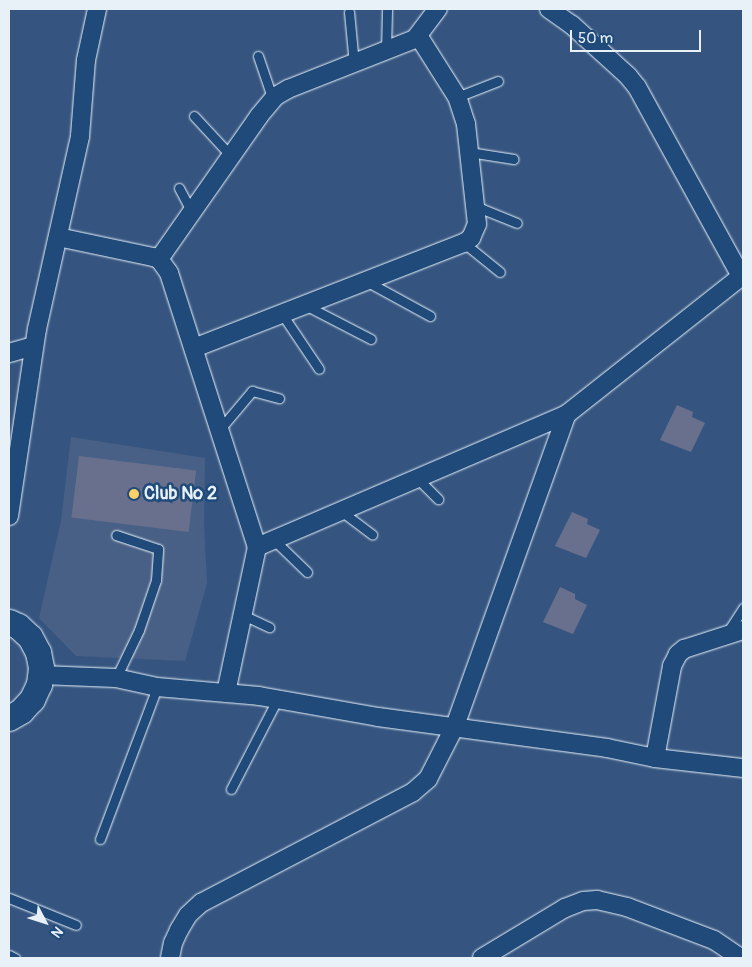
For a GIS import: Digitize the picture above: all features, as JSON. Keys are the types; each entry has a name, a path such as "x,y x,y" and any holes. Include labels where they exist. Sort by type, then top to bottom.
{"street":[{"path":"9,516 34,346 80,136 86,60 97,9"},
{"path":"159,259 231,156 273,100 288,89 419,37 438,9"},
{"path":"257,547 567,414 741,279 637,87 628,76 572,25 549,9"},
{"path":"194,348 464,243 475,232 477,224 466,124 457,97 419,37"},
{"path":"58,237 159,259 169,273 257,547 226,694"},
{"path":"9,353 34,346"},
{"path":"170,958 173,943 179,930 188,915 201,903 413,792 422,786 433,771 455,726 567,414"},
{"path":"9,622 18,626 30,638 38,652 41,675 32,699 21,711 9,718"},
{"path":"655,758 674,660 684,649 743,630"},
{"path":"41,675 116,678 157,687 277,700 378,717 607,748 655,758 743,768"},
{"path":"482,958 565,908 583,901 597,900 627,907 714,940 741,958"}],"lane":[{"path":"386,51 387,9"},
{"path":"349,12 354,64"},
{"path":"258,56 273,100"},
{"path":"457,97 498,82"},
{"path":"194,116 231,156"},
{"path":"469,152 513,159"},
{"path":"179,188 192,212"},
{"path":"475,206 517,223"},
{"path":"464,243 500,272"},
{"path":"366,281 430,316"},
{"path":"304,305 371,340"},
{"path":"282,314 319,368"},
{"path":"220,428 252,391 280,398"},
{"path":"417,478 438,499"},
{"path":"341,510 372,534"},
{"path":"116,535 158,549 156,580 139,630 116,678"},
{"path":"274,540 306,572"},
{"path":"725,636 743,608"},
{"path":"243,615 269,627"},
{"path":"100,839 157,687"},
{"path":"231,789 277,700"},
{"path":"9,898 76,925"},
{"path":"9,955 15,958"}],"shaded area":[{"name":"Club No 2","path":"71,437 205,458 204,524 207,583 185,661 76,656 39,618 61,521"}],"building":[{"path":"677,405 693,412 692,417 705,423 691,452 660,440"},
{"name":"Club No 2","path":"79,456 196,470 189,532 71,518"},
{"path":"572,512 588,519 587,524 600,530 586,558 555,546"},
{"path":"560,587 575,594 575,599 587,605 573,634 543,622"}],"place":[{"name":"Club No 2","path":"134,494"}]}
